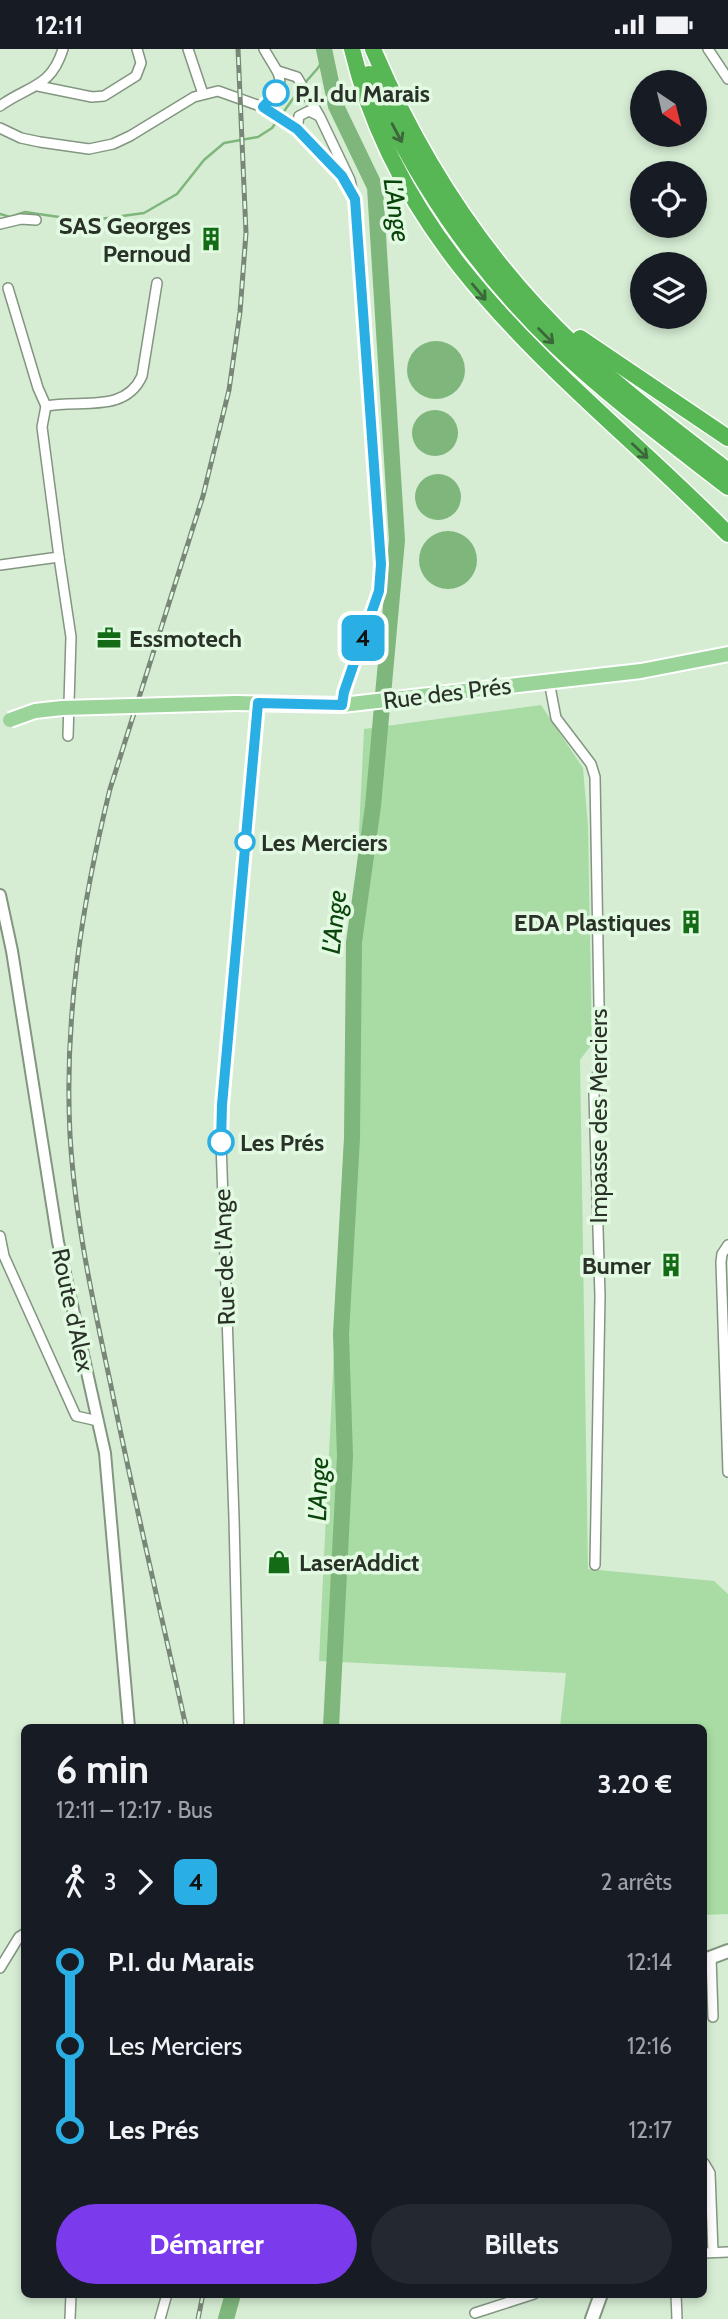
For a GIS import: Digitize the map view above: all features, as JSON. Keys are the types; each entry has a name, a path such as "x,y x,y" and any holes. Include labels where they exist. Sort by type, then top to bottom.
{"highway":[{"path":"352,49 375,118 394,162 430,226 465,275 531,349 728,534"},
{"path":"359,49 396,132 422,178 461,237 506,293 553,343 594,380 728,487"},
{"path":"373,49 409,127 441,184 481,242 530,300 610,377 728,471"},
{"path":"530,300 638,379 728,438"}],"main road":[{"name":"Rue des Prés","path":"5,723 35,711 62,708 236,703 342,705 641,671 728,655"},
{"path":"707,1958 728,1951"},
{"path":"592,2319 600,2298"}],"street":[{"path":"0,106 12,97 38,86 58,66 63,49"},
{"path":"38,86 92,97 111,93 136,76 141,63 137,49"},
{"path":"188,49 203,94"},
{"path":"263,107 278,91 280,82 278,71 264,49"},
{"path":"708,49 728,79"},
{"path":"278,71 297,77 320,117 350,180 355,199 381,564 379,591 344,692 342,705"},
{"path":"0,128 21,138 89,149 113,144 130,136 194,97 218,91 226,92 288,121 342,176 355,199"},
{"path":"297,129 299,116 304,113 309,111 320,117"},
{"path":"0,224 21,219 36,220"},
{"path":"46,407 116,401 137,387 142,376 157,283"},
{"path":"8,288 46,407 42,427 71,637 68,736"},
{"path":"0,565 59,557"},
{"name":"Impasse des Merciers","path":"549,681 556,718 591,764 595,777 600,1060 594,1094 600,1296 595,1565"},
{"name":"Rue de l'Ange","path":"239,1724 221,1142 222,1105 258,703"},
{"name":"Route d'Alex","path":"0,895 12,951 58,1242 105,1453 129,1724"},
{"path":"0,1236 4,1256 76,1416 98,1421"},
{"path":"728,1245 722,1254 721,1262 728,1472"},
{"path":"0,1968 21,1936"},
{"path":"707,1958 713,2017"},
{"path":"707,2168 710,2173 708,2252 728,2252"},
{"path":"70,2319 71,2298"},
{"path":"160,2319 166,2298"},
{"path":"475,2313 522,2298"},
{"path":"676,2298 677,2319"}],"shaded area":[{"path":"436,341 452,346 460,354 465,370 460,386 452,394 436,399 420,394 412,386 407,370 412,354 420,346"},
{"path":"435,410 452,416 458,433 452,450 435,456 418,450 412,433 418,416"},
{"path":"438,474 455,480 461,497 455,514 438,520 421,514 415,497 421,480"},
{"path":"448,531 459,533 472,544 477,560 475,571 464,584 448,589 437,587 424,576 419,560 421,549 432,536"},
{"path":"541,705 583,768 588,826 592,1044 580,1060 588,1569 714,1581 728,1594 728,1914 707,1915 707,1724 560,1724 566,1673 319,1661 364,729"}],"waterway":[{"name":"L'Ange","path":"324,49 336,106 375,187 397,540 373,806 354,942 352,1138 341,1334 345,1456 331,1724"},
{"path":"304,84 326,54"},
{"path":"0,214 10,217 25,212 86,221 144,213 177,194 204,160 224,143 258,137 272,128 300,89"},
{"name":"L'Ange","path":"226,2319 232,2298"}],"railway":[{"path":"185,1724 86,1261 72,1167 70,1047 83,917 110,789 203,496 229,390 240,312 246,233 238,49"},
{"path":"198,2319 202,2298"}],"bus line":[{"name":"4","path":"221,1142 222,1105 258,703 342,705 344,692 379,591 381,564 355,199 342,176 297,129 263,107 276,93"}],"place":[{"name":"P.I. du Marais","path":"276,93"},
{"name":"SAS Georges Pernoud","path":"211,239"},
{"name":"Essmotech","path":"109,638"},
{"name":"Les Merciers","path":"245,842"},
{"name":"EDA Plastiques","path":"691,922"},
{"name":"Les Prés","path":"221,1142"},
{"name":"Bumer","path":"671,1265"},
{"name":"LaserAddict","path":"279,1562"}]}
